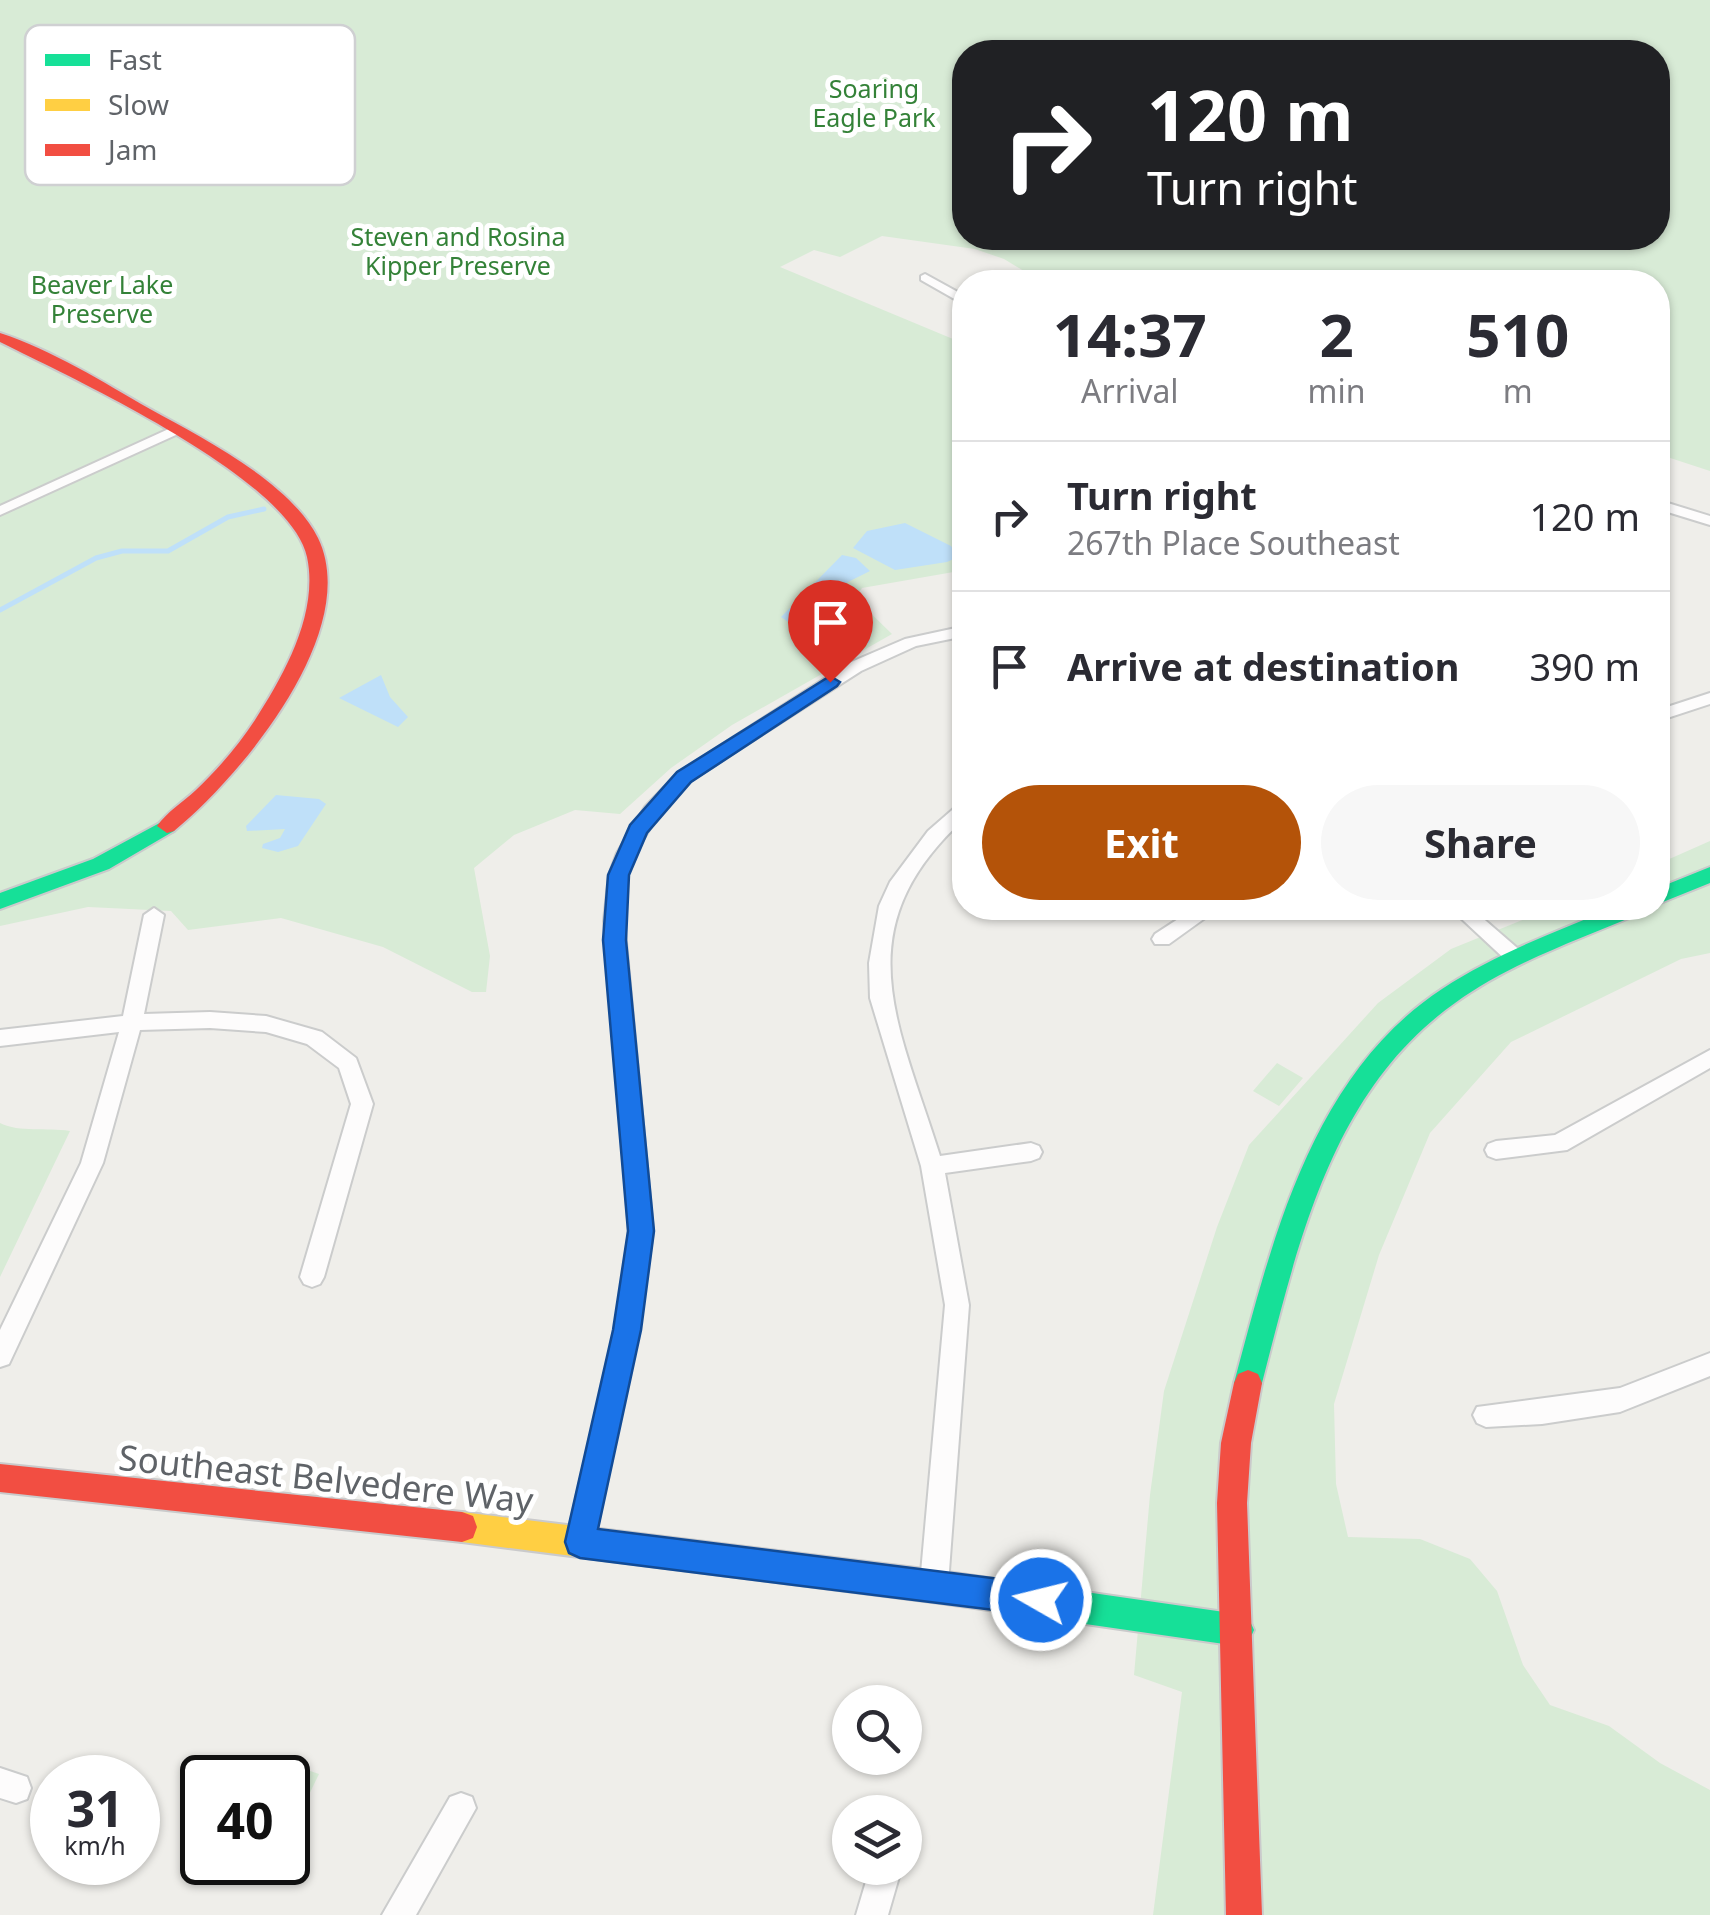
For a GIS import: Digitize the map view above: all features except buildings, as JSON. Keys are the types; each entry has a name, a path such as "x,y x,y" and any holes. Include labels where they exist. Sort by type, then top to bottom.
{"street":[{"path":"925,278 952,294"},
{"path":"0,337 173,431 287,504 307,534 320,584 314,620 288,678 243,754 211,789 165,826 107,860 60,882 0,901"},
{"path":"0,512 173,431"},
{"path":"1670,508 1710,521"},
{"path":"580,1542 627,1330 641,1231 614,921 618,875 626,854 651,811 704,762 870,659 911,642 952,633"},
{"path":"1670,712 1710,698"},
{"path":"934,1584 957,1305 932,1166 880,998 879,963 889,906 900,882 935,835 952,820"},
{"path":"1670,892 1710,874"},
{"path":"0,1356 92,1163 131,1025 154,916"},
{"path":"1162,939 1191,920"},
{"path":"1473,920 1516,958"},
{"path":"1244,1915 1232,1503 1236,1435 1286,1251 1320,1149 1344,1102 1387,1045 1456,990 1516,958 1605,920"},
{"path":"0,1038 230,1018 260,1020 316,1040 340,1054 361,1084 362,1104 312,1278"},
{"path":"1496,1150 1559,1144 1710,1058"},
{"path":"932,1166 1031,1152"},
{"path":"1486,1414 1542,1412 1620,1400 1710,1364"},
{"name":"Southeast Belvedere Way","path":"0,1478 254,1503 934,1584 1238,1630"},
{"path":"398,1915 461,1808"},
{"path":"872,1915 880,1885"}],"green space":[{"path":"0,0 1710,0 1710,471 1670,458 1670,270 1022,270 978,250 1670,250 1670,40 952,40 952,246 882,236 840,257 814,250 780,267 952,339 952,572 862,588 855,598 892,634 732,725 671,768 620,814 575,810 514,835 474,868 490,956 486,992 472,992 383,947 281,918 188,930 171,911 88,907 0,926"},
{"path":"1710,841 1710,953 1681,959 1511,1042 1430,1133 1379,1255 1334,1404 1336,1484 1348,1537 1420,1539 1470,1559 1497,1591 1523,1665 1550,1705 1609,1726 1660,1763 1710,1790 1710,1915 1153,1915 1182,1692 1134,1675 1150,1495 1164,1391 1217,1227 1249,1145 1378,1003 1451,949 1522,920 1670,920 1670,859"},
{"path":"1277,1063 1303,1078 1279,1106 1253,1091"},
{"path":"0,1123 16,1128 70,1131 0,1277"},
{"path":"310,1771 319,1774 310,1793"}],"water":[{"path":"905,523 951,546 952,560 895,570 853,548 867,531"},
{"path":"842,555 856,558 870,571 842,585 836,595 853,623 849,634 868,637 870,642 839,657 781,617"},
{"path":"381,675 390,697 408,717 398,727 339,698"},
{"path":"276,795 319,799 326,804 298,846 278,852 262,848 263,844 280,838 285,829 247,831 246,826"}],"waterway":[{"path":"0,610 96,558 122,551 168,551 228,517 264,509"}],"traffic: fast":[{"path":"0,901 101,864 167,826"},
{"path":"1670,892 1710,874"},
{"path":"1248,1383 1294,1222 1338,1120 1367,1073 1403,1032 1446,997 1491,970 1604,920"},
{"path":"940,1587 1238,1630"}],"traffic: slow":[{"path":"462,1527 940,1587"}],"traffic: jam":[{"path":"0,337 120,398 217,455 290,511 309,537 315,554 318,590 311,625 278,697 252,739 222,776 167,826"},
{"path":"1244,1915 1232,1503 1236,1443 1248,1383"},
{"path":"0,1478 462,1527"}],"route":[{"path":"830,682 684,777 638,830 618,875 615,940 641,1231 627,1330 580,1542 1041,1600"}],"park label":[{"name":"Soaring Eagle Park","path":"874,102"},
{"name":"Steven and Rosina Kipper Preserve","path":"458,250"},
{"name":"Beaver Lake Preserve","path":"102,298"}]}
